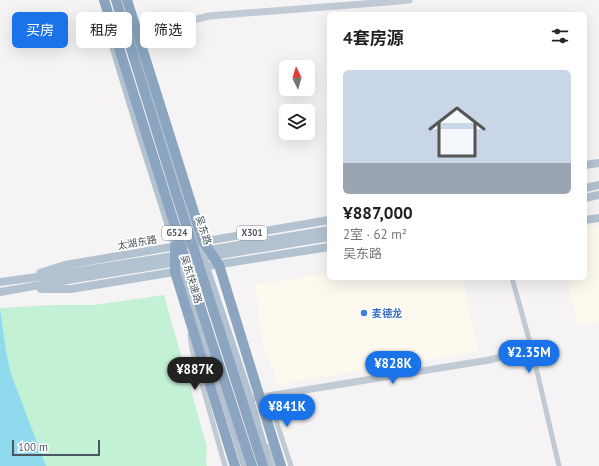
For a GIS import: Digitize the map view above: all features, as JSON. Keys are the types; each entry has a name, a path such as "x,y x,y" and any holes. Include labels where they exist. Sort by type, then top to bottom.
{"highway":[{"name":"吴东快速路","path":"104,0 252,466"},
{"name":"吴东快速路","path":"116,0 263,466"},
{"path":"127,0 201,242 219,265 281,466"},
{"path":"175,246 188,312 235,466"}],"main road":[{"path":"99,0 103,12"},
{"name":"吴东路","path":"122,0 201,242 206,267 250,399 269,466"},
{"path":"114,48 175,246"},
{"path":"587,165 599,163"},
{"path":"587,188 599,186"},
{"path":"587,198 599,195"},
{"path":"587,220 599,218"},
{"name":"太湖东路","path":"20,279 66,265 327,220"},
{"name":"太湖东路","path":"0,282 74,272 327,230"},
{"path":"0,292 76,278 327,237"},
{"path":"20,288 71,289 327,247"},
{"path":"179,271 245,466"}],"street":[{"path":"133,36 209,16 409,0"},
{"path":"513,280 532,350 559,466"},
{"path":"188,312 192,348 225,466"},
{"path":"274,466 250,399 489,360 532,350"},
{"path":"268,396 291,466"}],"shaded area":[{"path":"599,225 599,322 577,325 567,280 587,280 587,227"},
{"name":"麦德龙","path":"327,273 327,280 462,280 479,351 278,384 262,341 255,285"}],"green space":[{"path":"164,295 207,447 207,466 0,466 0,308 52,305 94,305"}],"water":[{"path":"0,308 11,374 46,466 0,466"}],"place":[{"name":"麦德龙","path":"364,313"}]}
